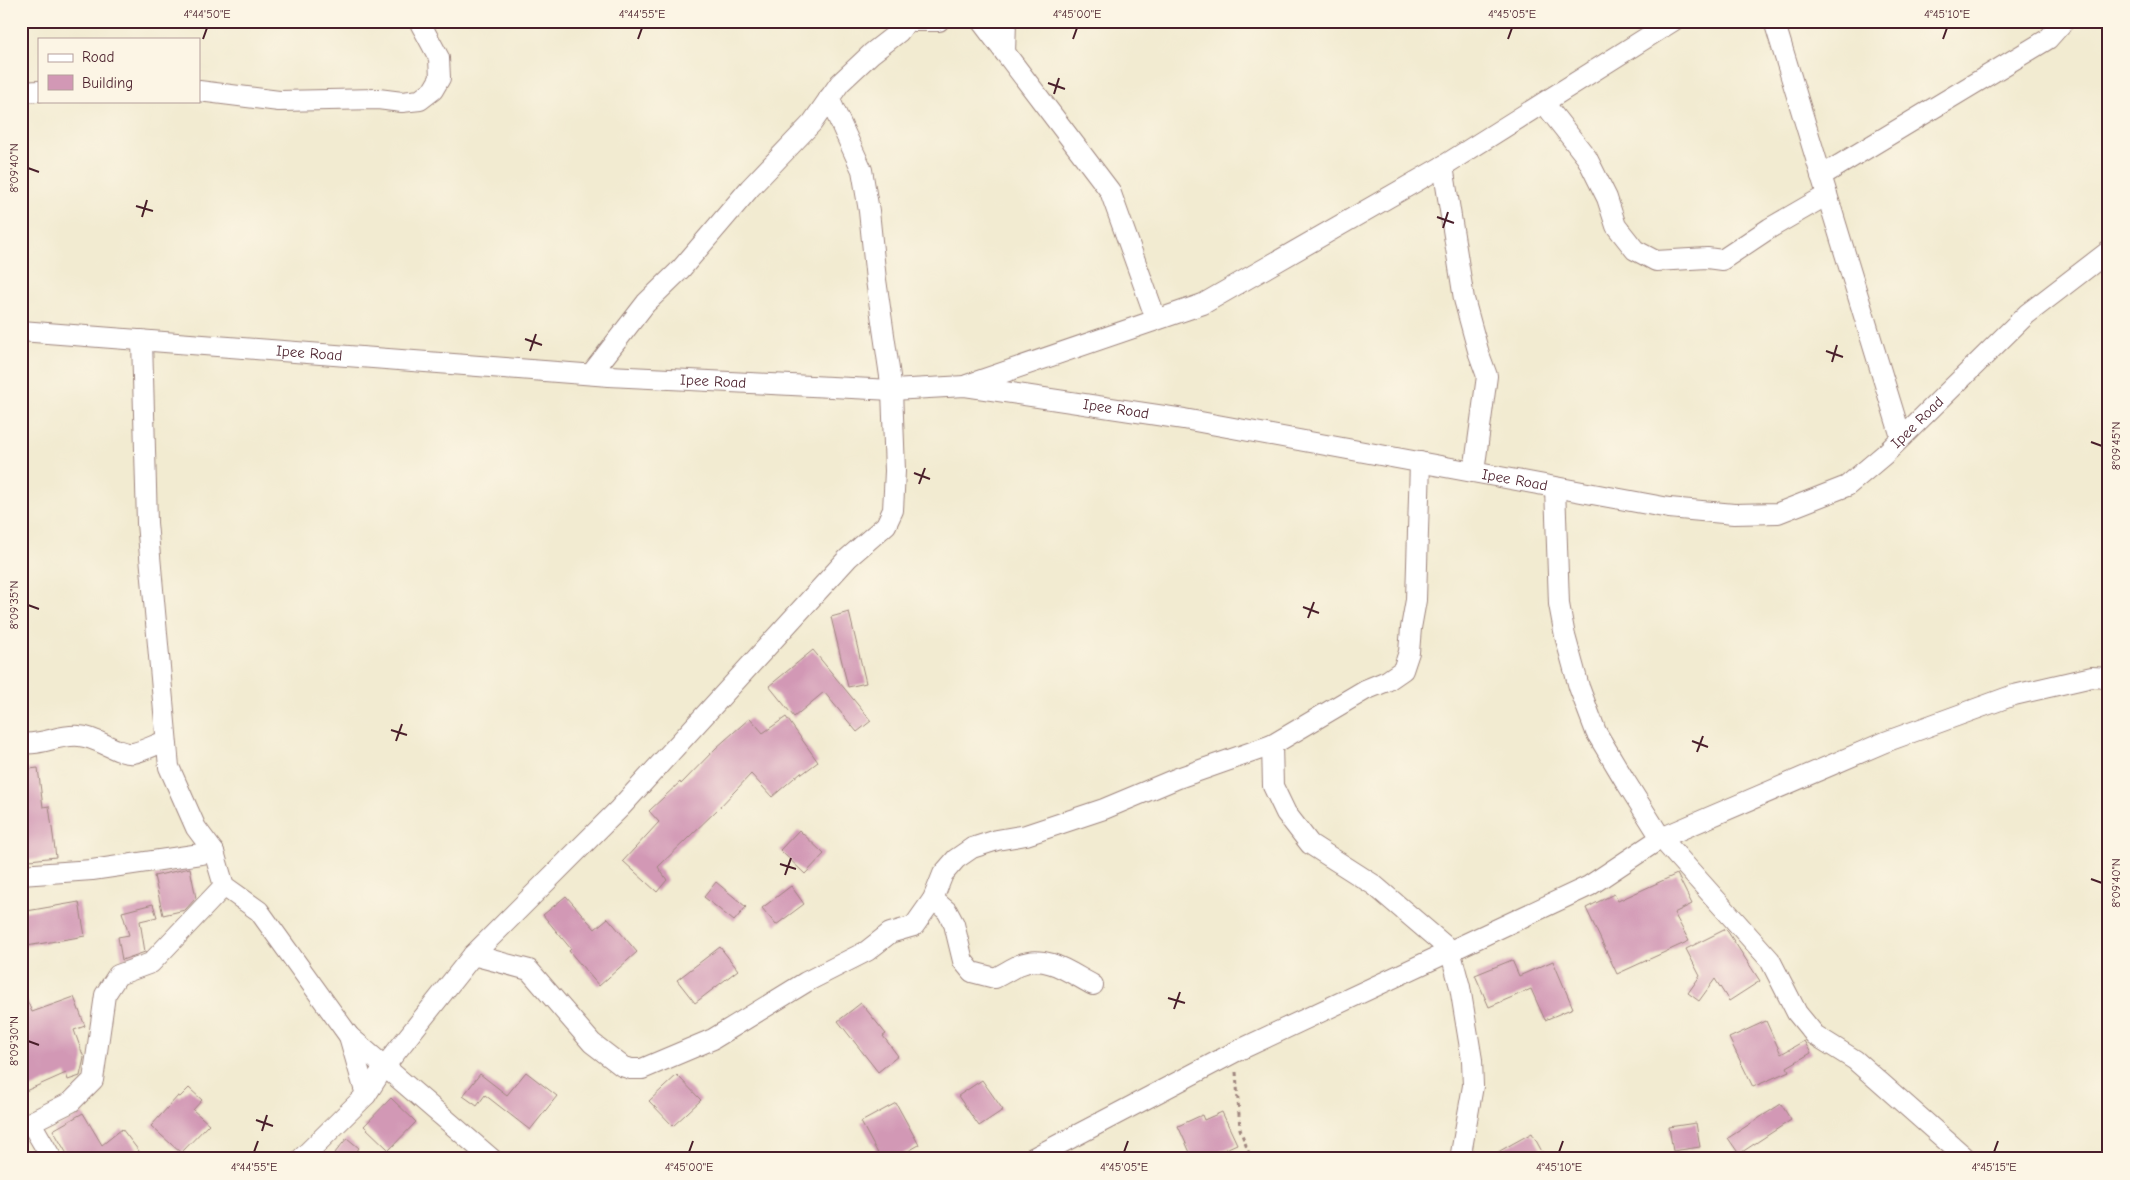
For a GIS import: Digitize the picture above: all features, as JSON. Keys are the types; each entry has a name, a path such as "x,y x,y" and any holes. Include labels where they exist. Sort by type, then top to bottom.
{"street":[{"path":"200,91 279,101 378,99 402,102 420,100 433,90 440,78 439,58 419,21"},
{"path":"592,374 646,303 681,269 750,188 812,123 829,98 852,71 899,32 906,21"},
{"path":"914,21 939,21"},
{"path":"981,21 1110,191 1156,319"},
{"path":"1005,53 1006,21"},
{"path":"965,386 1203,304 1443,166 1674,21"},
{"path":"1774,21 1901,437"},
{"path":"1821,176 2048,39 2064,21"},
{"path":"21,92 38,91"},
{"path":"301,1159 366,1095 384,1067 473,955 619,809 848,558 886,525 893,510 895,471 892,390 862,170 829,98"},
{"path":"1544,103 1587,158 1607,198 1616,226 1635,250 1656,261 1707,258 1722,260 1770,228 1827,195"},
{"path":"1443,166 1464,299 1487,376 1474,472"},
{"name":"Ipee Road","path":"21,331 592,374 892,390 965,386 1184,419 1669,508 1734,514 1778,513 1847,486 1885,454 2027,314 2109,251"},
{"path":"142,340 147,523 169,767 196,828 214,852 224,886 258,911 349,1036 492,1159"},
{"path":"473,955 529,970 592,1043 622,1066 631,1069 642,1069 713,1039 806,982 867,951 890,933 914,926 933,899 943,874 956,859 972,848 996,840 1026,835 1104,809 1178,778 1272,745 1365,690 1387,681 1403,670 1409,652 1416,600 1420,462"},
{"path":"1555,487 1559,604 1579,687 1596,732 1661,838 1770,960 1798,1013 1815,1035 1855,1060 1967,1159"},
{"path":"1031,1159 1235,1052 1589,886 1661,838 1885,742 2014,695 2092,677 2109,678"},
{"path":"21,743 41,742 62,736 78,736 93,738 120,752 133,753 166,741"},
{"path":"1272,745 1273,786 1286,813 1310,844 1374,885 1450,950 1460,987 1472,1060 1473,1086 1460,1159"},
{"path":"21,875 92,870 214,852"},
{"path":"52,1159 26,1125 71,1102 93,1080 105,995 118,975 152,963 224,886"},
{"path":"933,899 947,911 954,924 963,961 972,972 995,978 1020,965 1033,961 1046,962 1059,966 1093,985"},
{"path":"349,1036 366,1095"}],"path":[{"path":"1235,1052 1240,1129 1251,1159"}],"building":[{"path":"849,612 866,683 848,687 831,617"},
{"path":"813,650 871,721 857,732 824,692 794,717 769,686"},
{"path":"786,717 818,762 802,774 801,772 772,797 751,774 658,867 667,880 657,892 623,861 659,822 649,811 680,782 681,784 716,748 750,718 763,733"},
{"path":"38,768 43,807 49,806 56,857 21,861 21,770"},
{"path":"799,830 824,854 805,874 780,850"},
{"path":"190,868 196,898 185,910 163,915 154,876"},
{"path":"1677,874 1692,904 1674,913 1689,941 1617,974 1586,908 1614,894 1618,901"},
{"path":"716,882 746,907 734,921 704,897"},
{"path":"791,886 804,904 776,925 762,908"},
{"path":"566,896 595,929 608,918 637,952 599,986 569,951 571,949 543,915"},
{"path":"79,902 85,936 21,947 21,912"},
{"path":"153,904 157,917 140,921 145,952 122,960 118,937 129,935 122,912"},
{"path":"1726,929 1760,981 1729,1001 1715,979 1699,1001 1688,993 1700,976 1686,949"},
{"path":"720,947 738,970 695,1003 677,980"},
{"path":"1512,960 1519,976 1553,961 1573,1008 1545,1020 1531,989 1489,1007 1475,975"},
{"path":"21,986 32,1012 74,997 85,1026 74,1030 84,1058 80,1076 68,1080 66,1073 21,1093"},
{"path":"861,1003 886,1034 883,1036 898,1056 878,1072 838,1021"},
{"path":"1766,1021 1781,1054 1804,1041 1811,1053 1787,1067 1789,1071 1753,1087 1729,1038"},
{"path":"526,1072 557,1096 530,1130 485,1095 477,1106 463,1096 480,1074 507,1095"},
{"path":"677,1075 701,1100 673,1126 649,1101"},
{"path":"982,1080 1003,1110 979,1126 958,1096"},
{"path":"189,1088 202,1100 193,1110 209,1124 181,1153 151,1126 178,1096 180,1097"},
{"path":"391,1098 416,1122 389,1150 364,1126"},
{"path":"896,1103 919,1145 894,1159 881,1159 861,1122"},
{"path":"1781,1104 1791,1120 1739,1154 1728,1138"},
{"path":"1222,1112 1237,1144 1203,1159 1193,1159 1178,1126 1202,1115 1204,1120"},
{"path":"83,1113 102,1145 122,1129 145,1159 70,1159 53,1130"},
{"path":"1696,1123 1700,1147 1673,1151 1669,1127"},
{"path":"1532,1133 1546,1159 1486,1159 1512,1144"},
{"path":"347,1138 359,1148 351,1159 330,1159"}]}
